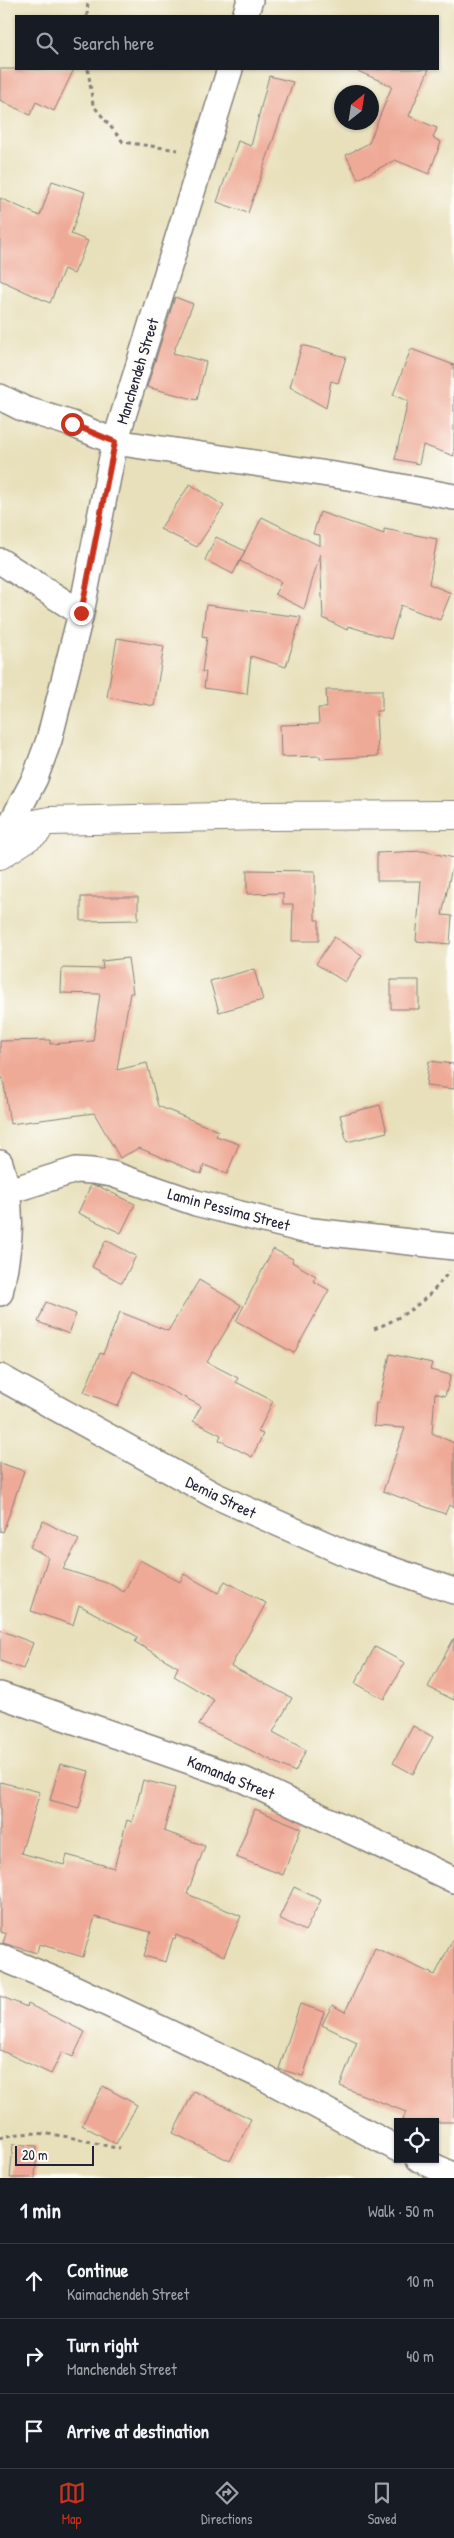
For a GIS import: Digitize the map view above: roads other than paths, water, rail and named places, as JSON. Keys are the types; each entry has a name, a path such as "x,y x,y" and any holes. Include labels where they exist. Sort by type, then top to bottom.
{"main road":[{"path":"1,841 50,821 266,816 454,815"}],"street":[{"path":"245,15 250,0"},
{"name":"Manchendeh Street","path":"1,841 35,778 49,740 81,613 115,442 230,70"},
{"path":"0,397 24,409 72,424 115,442 354,478 454,497"},
{"path":"0,561 81,613"},
{"path":"0,1163 9,1191 9,1250 0,1293"},
{"name":"Lamin Pessima Street","path":"9,1191 76,1170 92,1171 112,1174 224,1210 304,1230 454,1247"},
{"name":"Demia Street","path":"0,1377 214,1495 352,1556 454,1591"},
{"name":"Kamanda Street","path":"0,1695 244,1780 454,1880"},
{"path":"0,1957 72,1987 259,2075 394,2147"},
{"path":"427,2163 454,2176"}]}
